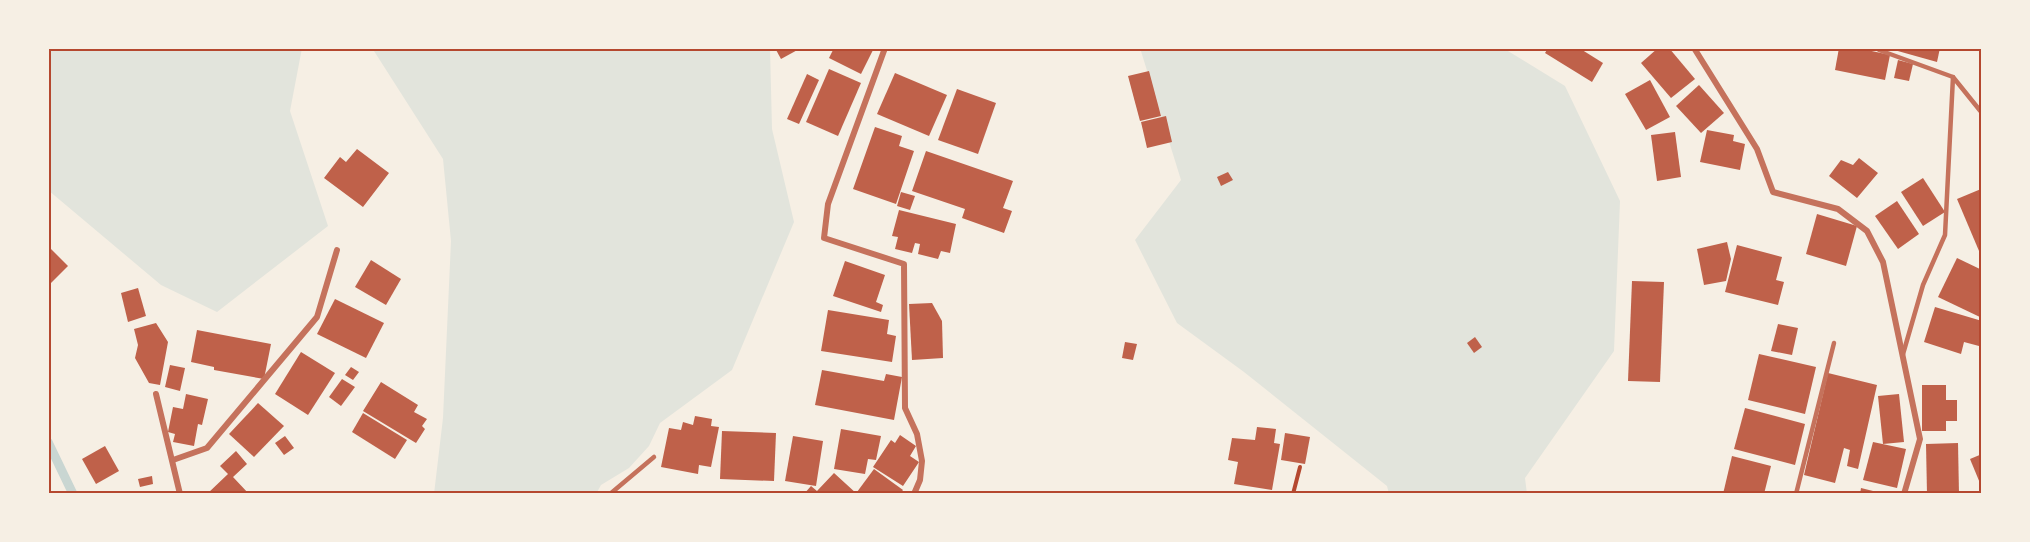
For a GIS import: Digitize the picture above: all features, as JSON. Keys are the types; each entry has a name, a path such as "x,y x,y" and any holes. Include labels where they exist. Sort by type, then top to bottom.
{"street":[{"path":"885,48 828,204 824,238 904,264 905,408 917,434 922,461 920,480 914,494"},
{"path":"1694,48 1757,149 1773,192 1838,209 1867,231 1883,262 1920,439 1904,494"},
{"path":"172,460 207,448 317,317 337,250"},
{"path":"156,394 180,494"}],"lane":[{"path":"1879,50 1953,77 1982,113"},
{"path":"1903,354 1923,285 1945,235 1953,77"},
{"path":"1796,494 1834,344"},
{"path":"610,494 654,458"}],"path":[{"path":"1293,494 1300,467"}],"shaded area":[{"path":"48,48 302,48 290,111 328,226 217,312 161,285 48,190"},
{"path":"368,48 770,48 772,129 794,222 732,370 660,423 649,446 629,468 601,485 596,494 434,494 443,418 451,241 443,159 374,51"},
{"path":"1140,48 1503,48 1565,86 1620,201 1614,351 1525,478 1527,494 1389,494 1387,486 1244,372 1177,323 1135,240 1181,180"}],"building":[{"path":"775,48 801,48 781,59"},
{"path":"834,48 874,48 861,74 829,58"},
{"path":"1548,48 1579,48 1603,63 1592,82 1545,53"},
{"path":"1658,48 1669,48 1695,79 1671,98 1641,63"},
{"path":"1839,48 1858,48 1890,55 1885,80 1835,70"},
{"path":"1887,48 1940,48 1937,62"},
{"path":"1898,60 1913,64 1909,81 1894,78"},
{"path":"829,69 861,83 838,136 806,122"},
{"path":"1149,71 1161,116 1140,121 1128,76"},
{"path":"895,73 947,95 929,136 877,114"},
{"path":"807,74 819,80 799,124 787,119"},
{"path":"1650,80 1670,117 1646,130 1625,94"},
{"path":"1699,85 1724,113 1701,133 1676,106"},
{"path":"957,89 996,103 978,154 938,140"},
{"path":"1166,116 1172,142 1147,148 1141,122"},
{"path":"875,127 902,136 899,146 914,151 896,204 853,189"},
{"path":"1707,130 1734,135 1733,141 1745,144 1740,170 1700,162"},
{"path":"1675,132 1681,177 1657,181 1651,135"},
{"path":"357,149 389,173 363,207 324,178 340,157 346,162"},
{"path":"926,151 1013,181 1003,208 1012,211 1004,233 962,218 965,209 912,191"},
{"path":"1859,158 1878,173 1857,198 1829,176 1841,160 1853,165"},
{"path":"1228,172 1233,180 1221,186 1217,177"},
{"path":"1923,178 1945,212 1923,226 1901,192"},
{"path":"1982,190 1982,258 1957,199"},
{"path":"901,192 915,196 910,210 897,206"},
{"path":"1897,201 1919,234 1898,249 1875,216"},
{"path":"899,210 956,224 950,253 941,251 938,259 918,254 920,244 915,243 912,253 895,249 898,237 892,236"},
{"path":"1817,214 1857,226 1846,266 1806,254"},
{"path":"1727,242 1731,259 1726,281 1704,285 1697,249"},
{"path":"1737,245 1782,257 1776,280 1784,282 1778,305 1725,292"},
{"path":"48,246 68,266 50,284 48,282"},
{"path":"1957,258 1982,270 1982,318 1938,297"},
{"path":"371,260 401,279 386,305 355,287"},
{"path":"845,261 885,275 876,302 883,305 881,312 833,296"},
{"path":"1632,281 1664,282 1660,382 1628,381"},
{"path":"138,288 146,316 128,322 121,293"},
{"path":"335,299 384,323 366,358 317,334"},
{"path":"932,303 942,321 943,358 912,360 909,304"},
{"path":"1935,307 1982,321 1982,337 1979,346 1964,342 1961,354 1924,342"},
{"path":"828,310 889,320 887,334 896,336 892,362 821,351"},
{"path":"156,323 168,342 160,385 149,383 135,358 138,345 134,329"},
{"path":"1778,324 1798,328 1792,355 1771,351"},
{"path":"197,330 271,344 264,379 214,370 214,367 191,362"},
{"path":"1475,337 1482,347 1474,353 1467,343"},
{"path":"1125,342 1137,344 1133,360 1122,358"},
{"path":"301,352 335,373 308,415 275,394"},
{"path":"1759,354 1816,367 1805,414 1748,400"},
{"path":"170,365 185,368 180,391 165,387"},
{"path":"351,367 359,372 353,380 345,375"},
{"path":"822,370 884,381 886,374 902,377 894,420 815,405"},
{"path":"1828,373 1877,385 1858,469 1847,466 1850,450 1844,448 1835,483 1804,475"},
{"path":"342,379 355,387 341,406 329,397"},
{"path":"381,382 418,405 414,412 427,419 422,426 425,429 416,443 363,411"},
{"path":"1922,385 1946,385 1946,400 1957,400 1957,421 1946,421 1946,431 1922,431"},
{"path":"186,394 208,399 202,425 198,424 194,446 173,442 175,434 168,432 173,407 183,409"},
{"path":"1899,394 1904,442 1883,444 1878,396"},
{"path":"258,403 284,426 254,457 229,434"},
{"path":"1745,408 1805,424 1795,465 1734,449"},
{"path":"363,413 407,440 395,459 352,432"},
{"path":"695,416 712,419 711,426 719,427 711,467 699,465 698,474 661,467 669,428 681,430 683,422 693,425"},
{"path":"1257,427 1276,429 1274,443 1280,444 1272,490 1234,484 1238,462 1228,460 1232,438 1255,440"},
{"path":"841,429 881,436 876,460 868,459 865,474 834,469"},
{"path":"722,431 776,433 774,481 720,479"},
{"path":"1285,433 1310,437 1305,464 1281,460"},
{"path":"900,435 916,446 910,456 919,462 903,486 873,467 891,440 895,443"},
{"path":"285,436 294,448 284,455 275,443"},
{"path":"793,436 823,441 816,486 785,481"},
{"path":"1873,442 1906,449 1897,488 1863,480"},
{"path":"1958,443 1959,494 1927,494 1926,444"},
{"path":"105,446 119,471 96,484 82,459"},
{"path":"236,451 247,464 233,477 249,494 207,494 228,474 220,466"},
{"path":"1982,454 1982,488 1970,459"},
{"path":"1732,456 1771,466 1764,494 1723,494"},
{"path":"874,469 903,490 900,494 859,494 857,492"},
{"path":"834,473 857,494 804,494 811,486 817,491"},
{"path":"152,476 153,484 140,487 138,479"},
{"path":"1861,488 1881,493 1881,494 1860,494"}],"waterway":[{"path":"48,442 73,494"}]}
